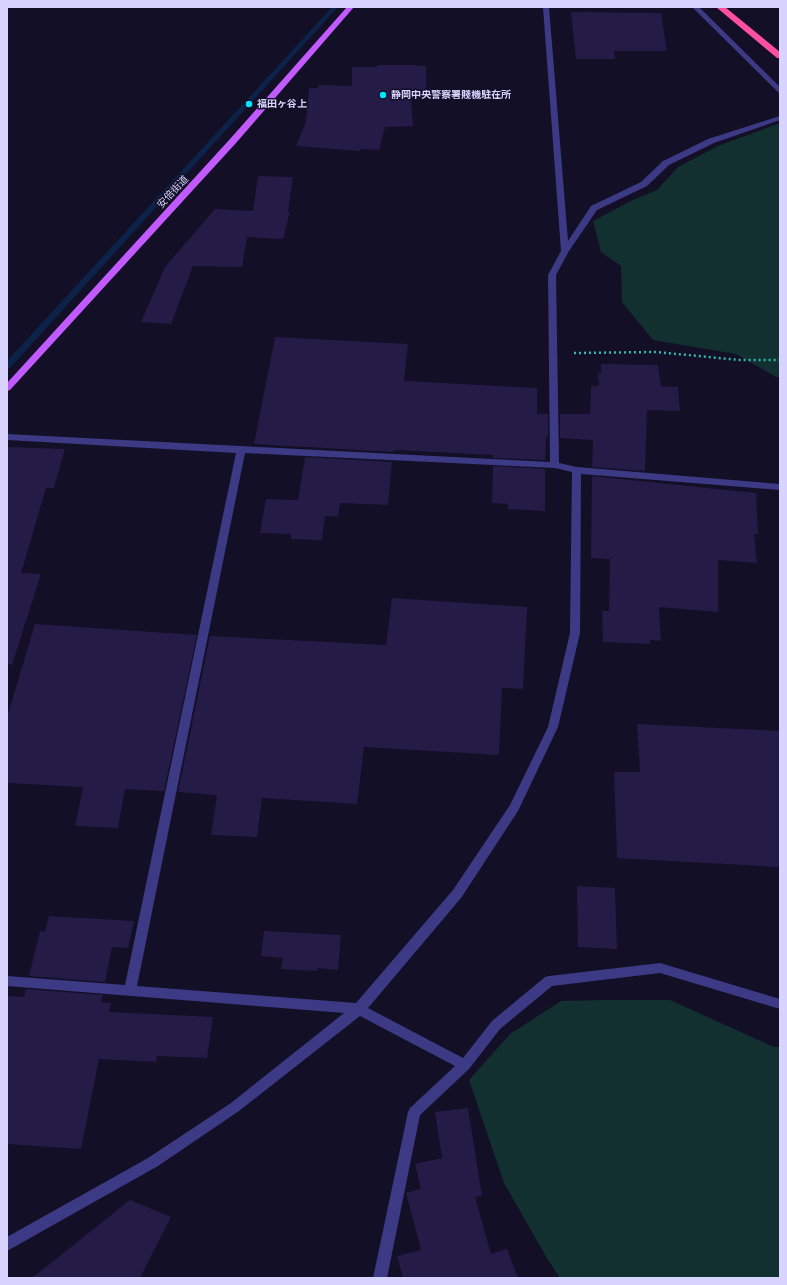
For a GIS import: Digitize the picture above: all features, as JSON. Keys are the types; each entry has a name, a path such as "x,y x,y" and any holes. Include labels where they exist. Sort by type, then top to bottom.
{"highway":[{"path":"720,7 780,56"},
{"path":"732,7 780,46"}],"main road":[{"name":"安倍街道","path":"7,388 233,141 351,7"}],"street":[{"path":"546,7 565,251"},
{"path":"695,7 780,91"},
{"path":"555,465 552,275 565,251 594,208 644,184 666,163 711,141 780,118"},
{"path":"7,437 555,465 577,470 780,487"},
{"path":"130,991 241,450"},
{"path":"7,1244 153,1162 235,1108 359,1009 457,894 514,808 553,727 575,633 577,470"},
{"path":"380,1278 414,1112 465,1065 496,1025 549,981 660,968 780,1004"},
{"path":"7,981 359,1009 465,1065"}],"path":[{"path":"554,353 656,352 740,360 780,360"}],"green space":[{"path":"780,123 780,377 776,377 736,354 653,340 622,302 621,266 601,252 593,221 633,200 657,190 678,167 718,146"},
{"path":"670,1000 774,1047 780,1047 780,1278 560,1278 548,1260 504,1183 469,1080 510,1034 561,1001"}],"building":[{"path":"571,12 661,13 667,51 614,51 615,59 576,59"},
{"path":"377,65 426,66 426,98 411,98 413,126 385,127 379,150 360,149 360,151 296,146 306,122 309,88 318,88 318,85 352,86 352,67 377,67"},
{"path":"258,176 293,177 288,211 290,212 283,239 247,237 242,267 193,266 171,324 141,322 165,267 215,209 253,211"},
{"path":"275,337 408,344 404,381 537,388 537,414 548,414 548,437 546,437 545,460 493,458 493,455 396,450 393,452 254,444"},
{"path":"601,364 658,365 661,386 678,387 680,411 647,410 645,471 592,467 593,440 560,438 560,414 590,414 591,386 599,386 598,373 601,373"},
{"path":"7,447 65,449 54,488 46,488 21,573 41,574 12,665 7,664"},
{"path":"305,457 392,462 388,505 340,503 338,517 325,516 322,540 291,539 291,534 260,533 266,499 298,500"},
{"path":"493,466 545,469 545,511 508,509 508,504 492,503"},
{"path":"592,476 756,493 758,534 754,534 757,563 718,560 718,612 659,607 661,641 650,640 650,644 603,642 602,611 609,611 610,559 591,558"},
{"path":"392,598 527,607 523,689 502,688 499,755 364,747 357,804 262,798 257,837 211,835 217,795 178,792 210,636 386,645"},
{"path":"35,624 197,635 164,791 125,789 118,828 75,826 83,787 7,783 7,717"},
{"path":"637,724 780,731 780,867 617,858 614,772 640,772"},
{"path":"577,886 615,888 617,949 578,947"},
{"path":"49,916 134,921 128,948 112,947 105,982 29,976 40,931 45,932"},
{"path":"264,931 341,935 338,970 317,968 317,971 281,969 283,958 261,956"},
{"path":"26,989 103,995 101,1002 111,1003 109,1012 213,1017 207,1058 157,1056 156,1062 99,1059 81,1149 7,1144 7,996 24,997"},
{"path":"468,1108 482,1196 475,1197 491,1254 507,1249 518,1278 403,1278 397,1256 421,1250 406,1193 421,1189 415,1164 442,1158 435,1112"},
{"path":"130,1200 171,1217 140,1278 32,1278"}],"waterway":[{"path":"7,366 335,7"}],"place":[{"name":"静岡中央警察署賤機駐在所","path":"383,95"},
{"name":"福田ヶ谷上","path":"249,104"}]}
